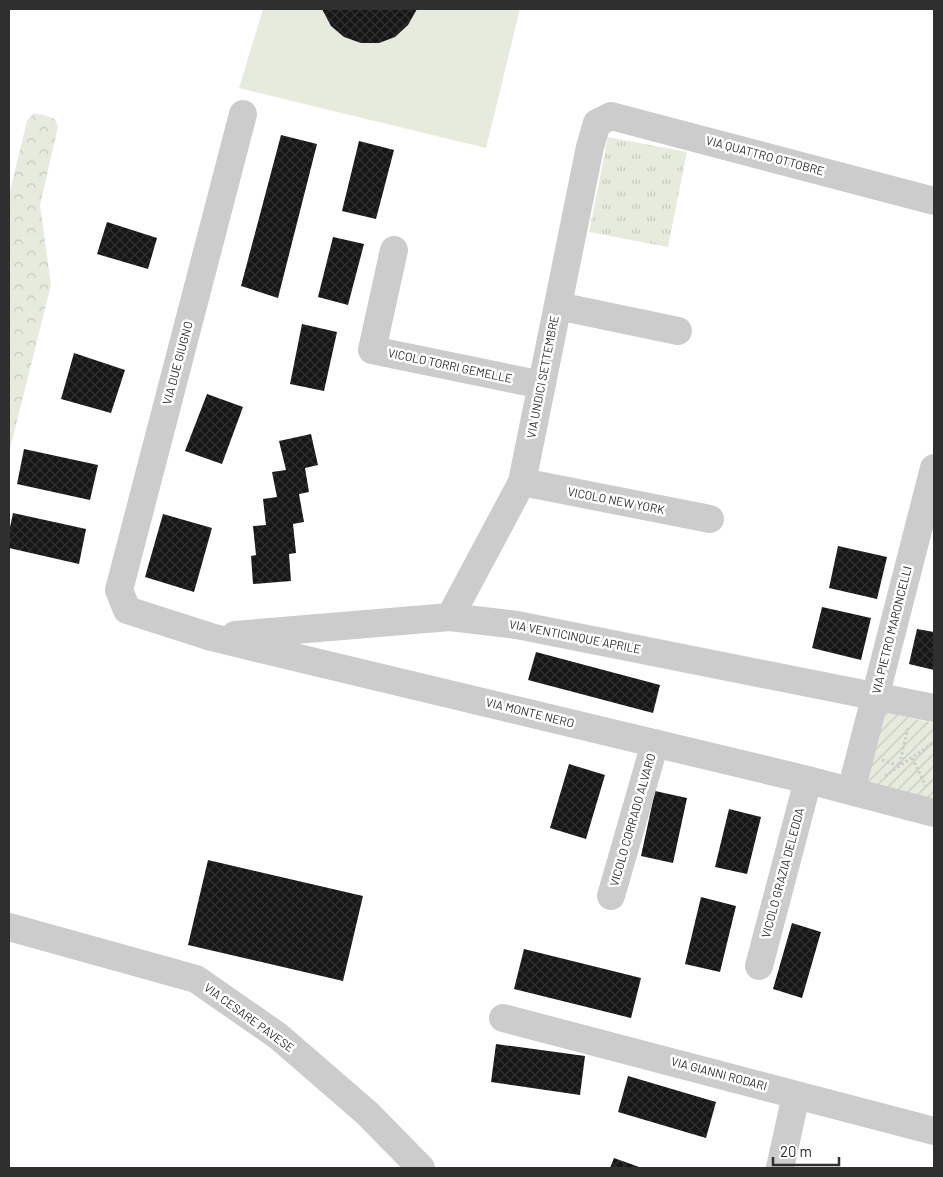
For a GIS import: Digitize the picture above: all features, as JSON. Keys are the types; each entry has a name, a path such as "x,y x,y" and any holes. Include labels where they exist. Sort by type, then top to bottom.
{"street":[{"name":"VIA DUE GIUGNO","path":"128,610 119,590 243,114"},
{"name":"VIA QUATTRO OTTOBRE","path":"597,123 612,116 934,201"},
{"name":"VIA UNDICI SETTEMBRE","path":"450,617 522,482 590,147 597,123"},
{"name":"VICOLO TORRI GEMELLE","path":"394,250 372,350 542,385"},
{"path":"558,306 678,331"},
{"name":"VIA PIETRO MARONCELLI","path":"851,791 934,468"},
{"name":"VICOLO NEW YORK","path":"522,482 710,519"},
{"name":"VIA MONTE NERO","path":"128,610 210,636 851,791 930,800"},
{"name":"VIA VENTICINQUE APRILE","path":"210,636 450,617 517,625 924,705"},
{"name":"VICOLO CORRADO ALVARO","path":"611,896 655,743"},
{"name":"VICOLO GRAZIA DELEDDA","path":"759,966 808,780"},
{"name":"VIA CESARE PAVESE","path":"9,927 196,979 278,1036 367,1113 421,1168"},
{"name":"VIA GIANNI RODARI","path":"503,1018 934,1132"},
{"path":"780,1168 796,1095"}],"path":[{"path":"899,766 924,705"},
{"path":"851,791 864,789 934,742"},
{"path":"860,754 899,766"},
{"path":"912,758 930,800"}],"green space":[{"path":"263,9 520,9 486,148 239,88"},
{"path":"34,113 55,119 58,127 40,205 51,285 9,453 9,195 27,121"},
{"path":"608,137 687,152 668,247 589,232"},
{"path":"885,712 934,723 934,807 864,789"}],"building":[{"path":"322,9 417,9 408,25 395,37 379,43 361,43 344,37 331,26"},
{"path":"281,135 317,144 278,298 241,286"},
{"path":"359,141 394,150 376,219 342,211"},
{"path":"107,222 157,238 148,269 97,254"},
{"path":"333,237 364,244 348,305 318,297"},
{"path":"302,324 337,332 324,391 290,384"},
{"path":"74,353 125,370 111,413 61,399"},
{"path":"207,394 243,407 222,464 185,451"},
{"path":"311,434 318,465 305,468 309,492 299,494 304,522 293,524 296,553 289,554 291,581 253,584 251,556 256,555 253,526 266,525 263,499 277,497 272,472 286,470 279,441"},
{"path":"24,449 98,465 90,500 17,484"},
{"path":"13,513 86,529 79,564 9,548 9,532"},
{"path":"163,514 212,528 194,592 145,577"},
{"path":"838,546 887,557 877,599 829,588"},
{"path":"822,607 871,618 861,660 812,648"},
{"path":"917,629 934,632 934,670 909,664"},
{"path":"536,652 660,685 653,713 528,680"},
{"path":"569,764 605,775 586,839 550,828"},
{"path":"655,791 687,798 673,863 641,856"},
{"path":"729,809 761,817 747,874 715,867"},
{"path":"208,860 363,896 343,981 188,945"},
{"path":"701,897 736,906 720,972 685,964"},
{"path":"792,923 821,932 802,998 773,989"},
{"path":"524,949 641,978 631,1018 514,989"},
{"path":"496,1044 585,1056 580,1095 491,1082"},
{"path":"628,1076 716,1102 706,1138 618,1112"},
{"path":"614,1158 642,1168 610,1168"}]}
